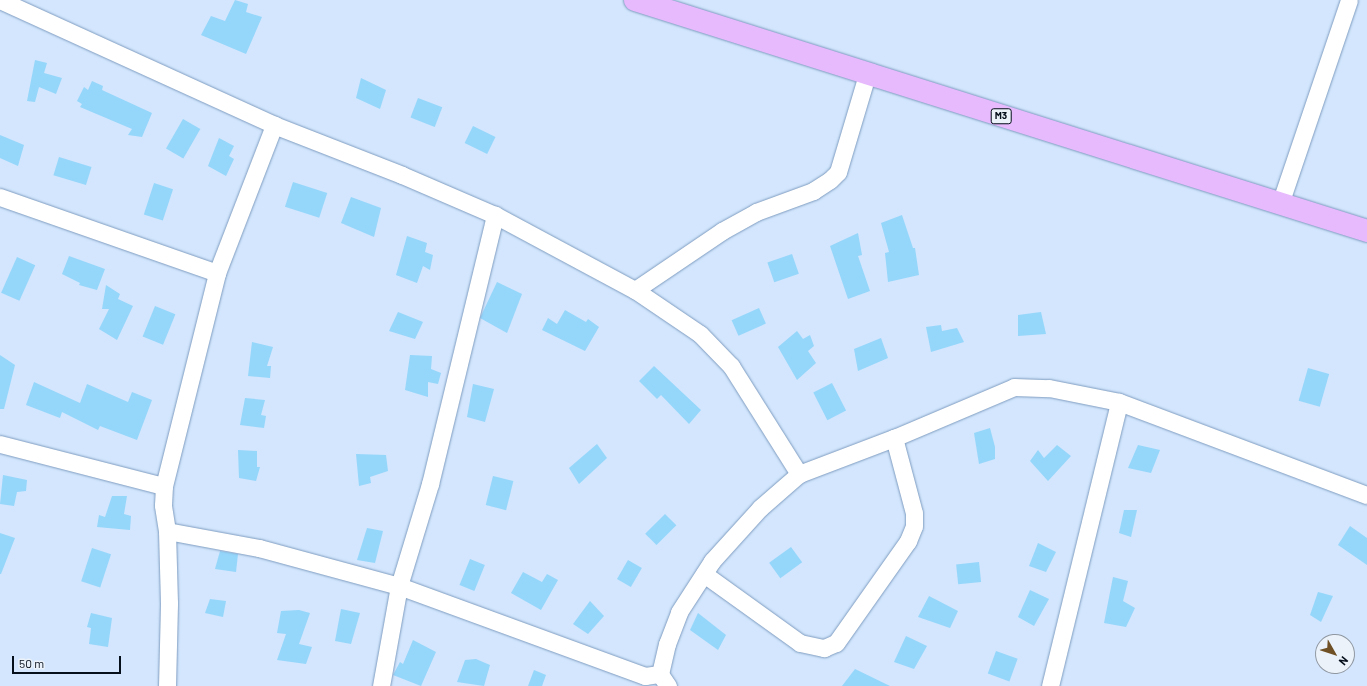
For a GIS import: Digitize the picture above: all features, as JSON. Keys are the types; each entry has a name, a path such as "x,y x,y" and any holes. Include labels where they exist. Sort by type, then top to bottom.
{"main road":[{"name":"M3","path":"635,0 867,75 1367,231"}],"street":[{"path":"0,0 274,125 402,175 495,215 635,290 700,334 731,366 799,474"},
{"path":"1280,204 1348,0"},
{"path":"635,290 750,216 813,190 830,180 838,172 867,75"},
{"path":"167,686 169,603 167,531 162,505 164,486 217,273 274,125"},
{"path":"0,197 217,273"},
{"path":"381,686 399,586 430,484 495,215"},
{"path":"167,531 259,548 399,586 654,680 679,612 704,574 760,508 799,474 894,438 1014,387 1049,388 1119,402 1367,495"},
{"path":"1050,686 1119,402"},
{"path":"704,574 800,643 824,648 836,643 908,542 914,526 914,513 894,438"},
{"path":"0,444 164,486"}],"building":[{"path":"235,0 248,4 246,12 262,17 246,54 201,35 211,16 225,21"},
{"path":"35,60 47,63 44,73 62,78 56,94 39,87 35,102 27,101"},
{"path":"361,78 386,90 380,109 356,98"},
{"path":"92,81 103,86 102,90 152,113 142,137 128,135 132,129 80,107 82,104 77,101 84,87 88,90"},
{"path":"418,98 442,107 435,127 410,118"},
{"path":"183,119 200,129 183,158 166,148"},
{"path":"473,126 495,137 487,154 465,143"},
{"path":"0,135 24,145 18,166 0,158"},
{"path":"219,138 234,146 229,156 234,159 226,176 208,166"},
{"path":"59,157 92,167 86,185 53,175"},
{"path":"293,182 327,193 319,218 285,207"},
{"path":"154,183 173,189 163,221 144,214"},
{"path":"351,197 381,208 374,237 341,223"},
{"path":"902,215 913,248 915,248 919,275 888,282 885,253 889,252 881,223"},
{"path":"858,233 862,255 858,256 870,291 848,299 830,246"},
{"path":"407,236 427,243 425,252 433,255 430,270 423,266 417,283 396,275"},
{"path":"792,254 799,274 774,282 767,262"},
{"path":"69,256 105,269 97,290 79,285 80,283 62,274"},
{"path":"17,257 35,265 19,301 1,293"},
{"path":"497,282 522,294 507,333 480,318"},
{"path":"106,285 120,294 118,299 133,306 117,340 99,329 109,309 102,309"},
{"path":"155,306 175,314 163,345 143,337"},
{"path":"759,308 766,324 739,336 732,320"},
{"path":"565,310 586,322 588,319 599,327 585,351 542,330 548,318 557,324"},
{"path":"398,312 423,322 415,339 389,331"},
{"path":"1041,312 1046,334 1018,336 1018,315"},
{"path":"941,325 942,331 957,328 964,342 931,352 926,327"},
{"path":"797,331 803,339 810,335 814,346 808,351 816,363 797,380 778,347"},
{"path":"881,338 888,358 858,371 854,349"},
{"path":"252,342 273,347 267,366 271,366 270,378 248,376"},
{"path":"0,355 15,365 4,409 0,409"},
{"path":"410,355 432,356 431,369 441,373 438,384 428,382 428,397 405,390"},
{"path":"654,366 701,410 689,424 661,395 657,399 639,381"},
{"path":"1308,368 1329,374 1320,407 1299,401"},
{"path":"34,382 80,403 87,384 128,402 132,392 152,400 137,440 100,426 98,430 62,412 60,418 26,405"},
{"path":"832,383 846,411 827,420 813,393"},
{"path":"473,384 494,389 485,422 467,417"},
{"path":"245,398 265,400 261,415 266,416 264,428 240,425"},
{"path":"990,428 995,447 995,459 979,464 974,433"},
{"path":"597,444 607,458 579,484 569,468"},
{"path":"1057,445 1071,456 1048,481 1030,461 1038,450 1044,458"},
{"path":"1138,445 1160,450 1151,473 1128,468"},
{"path":"238,450 257,451 257,467 260,467 256,481 239,478"},
{"path":"356,454 386,455 388,471 370,477 371,483 359,486"},
{"path":"3,475 27,480 26,491 17,492 14,506 0,504"},
{"path":"493,476 513,481 506,510 486,505"},
{"path":"112,496 127,496 124,514 131,516 130,530 97,527 99,515 105,517"},
{"path":"1124,510 1137,510 1131,537 1119,533"},
{"path":"665,514 676,525 657,545 645,534"},
{"path":"1350,526 1367,538 1367,565 1338,545"},
{"path":"367,528 383,531 375,563 357,560"},
{"path":"0,533 15,538 1,574 0,574"},
{"path":"1038,543 1056,552 1046,572 1029,566"},
{"path":"791,547 802,562 780,578 769,563"},
{"path":"92,548 111,554 100,587 81,581"},
{"path":"220,551 238,554 236,572 215,569"},
{"path":"470,559 485,565 474,591 460,585"},
{"path":"628,560 642,568 631,587 617,579"},
{"path":"979,562 981,582 958,584 956,564"},
{"path":"523,572 542,582 547,574 558,580 541,610 511,593"},
{"path":"1113,577 1128,581 1123,601 1135,608 1126,627 1104,623"},
{"path":"1030,590 1049,599 1034,626 1018,617"},
{"path":"1318,592 1333,596 1321,622 1310,615"},
{"path":"929,596 958,611 950,628 918,617"},
{"path":"210,599 226,601 223,617 205,613"},
{"path":"590,601 604,616 588,634 573,624"},
{"path":"341,609 360,613 351,644 335,641"},
{"path":"299,610 310,613 299,644 312,647 306,664 277,660 286,634 277,633 281,611"},
{"path":"91,613 112,618 108,647 89,644 91,628 87,627"},
{"path":"698,613 726,635 718,650 690,630"},
{"path":"906,636 927,646 914,669 894,662"},
{"path":"413,640 436,652 421,686 393,675 400,662 403,664"},
{"path":"996,651 1018,659 1009,681 988,674"},
{"path":"476,659 490,665 484,686 457,682 465,660"},
{"path":"855,669 890,686 842,686"},
{"path":"534,670 546,675 542,686 528,686"}]}
